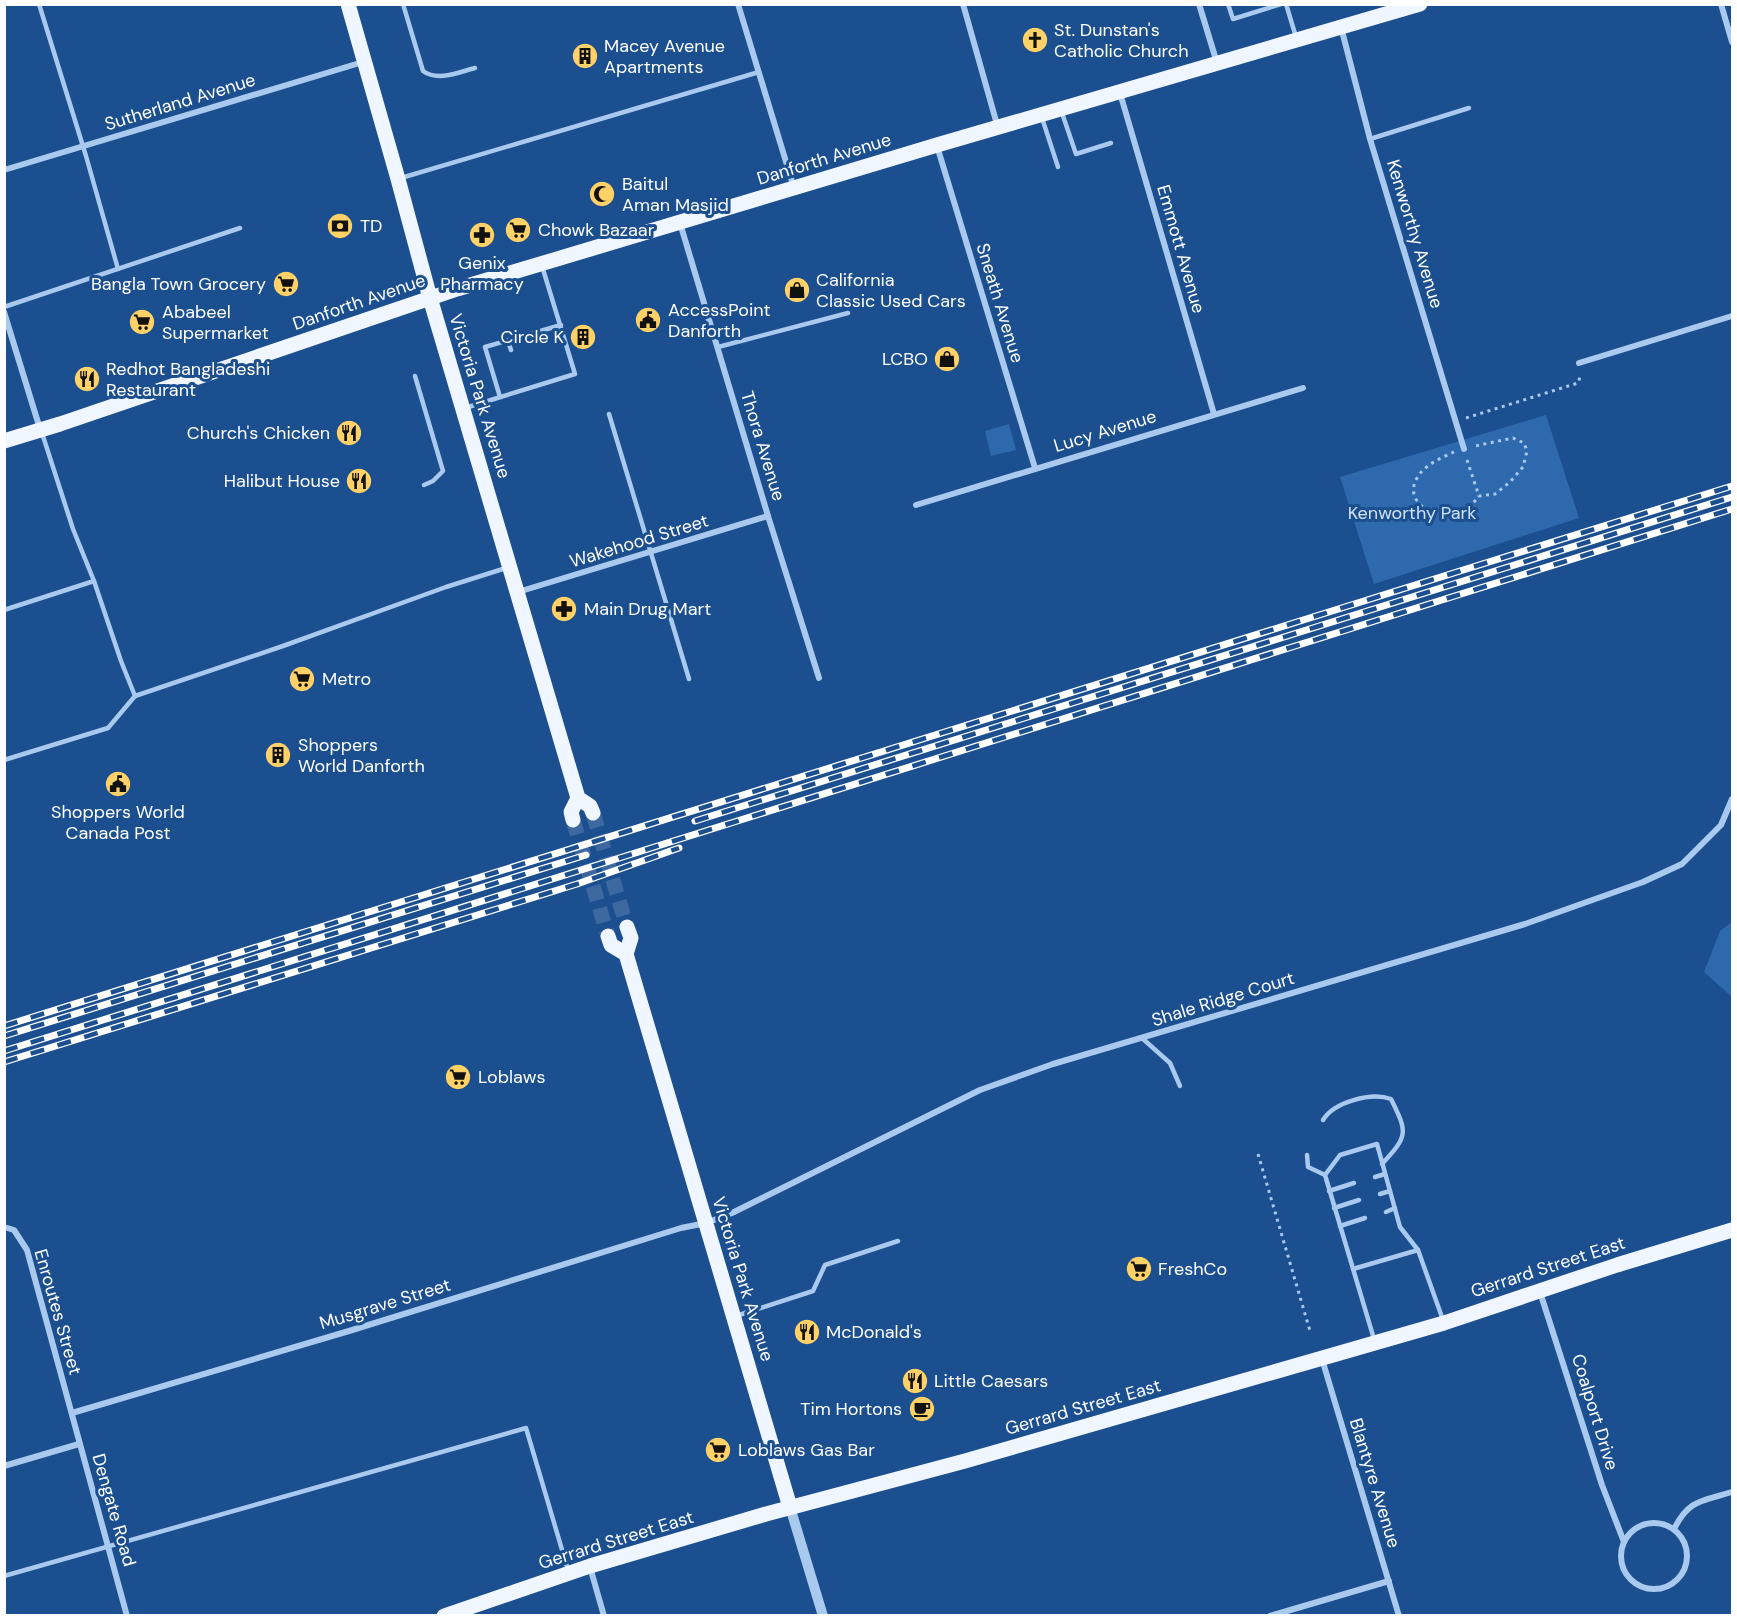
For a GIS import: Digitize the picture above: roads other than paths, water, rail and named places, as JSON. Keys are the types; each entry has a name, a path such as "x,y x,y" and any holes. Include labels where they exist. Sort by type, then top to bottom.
{"main road":[{"name":"Victoria Park Avenue","path":"348,4 430,298 578,798 590,806 593,813"},
{"name":"Danforth Avenue","path":"4,441 430,298 794,188 1420,4"},
{"name":"Victoria Park Avenue","path":"573,820 570,812 578,798"},
{"name":"Victoria Park Avenue","path":"627,927 631,938 626,954 790,1507"},
{"name":"Victoria Park Avenue","path":"608,936 611,945 626,954"},
{"name":"Gerrard Street East","path":"444,1616 590,1566 790,1507 976,1458 1444,1323 1732,1230"}],"street":[{"path":"738,4 794,188"},
{"path":"963,4 998,128"},
{"path":"1721,4 1732,42"},
{"path":"1201,5 1217,63"},
{"name":"Kenworthy Avenue","path":"1341,27 1370,139 1464,449"},
{"name":"Sutherland Avenue","path":"4,170 364,62"},
{"name":"Emmott Avenue","path":"1120,93 1165,252 1215,414"},
{"name":"Sneath Avenue","path":"937,146 1035,468"},
{"name":"Thora Avenue","path":"680,223 819,678"},
{"path":"4,312 41,430"},
{"path":"1579,363 1732,316"},
{"name":"Lucy Avenue","path":"916,505 1303,388"},
{"name":"Wakehood Street","path":"518,592 768,516"},
{"name":"Shale Ridge Court","path":"706,1223 742,1208 980,1090 1053,1064 1524,924 1643,882 1682,864 1721,825 1732,799"},
{"name":"Musgrave Street","path":"72,1413 349,1331 681,1228 706,1223"},
{"name":"Enroutes Street","path":"4,1227 14,1230 27,1250 72,1413"},
{"name":"Coalport Drive","path":"1540,1291 1602,1485 1624,1542 1621,1552 1622,1562 1632,1581 1641,1587 1652,1589 1673,1584 1680,1577 1686,1567 1688,1557 1686,1546 1674,1529"},
{"name":"Blantyre Avenue","path":"1322,1358 1399,1616"},
{"name":"Dengate Road","path":"72,1413 128,1616"},
{"path":"4,1466 79,1444"},
{"path":"1624,1542 1631,1532 1652,1523 1663,1524 1674,1529 1680,1516 1690,1505 1732,1492"},
{"name":"Victoria Park Avenue","path":"790,1507 824,1616"},
{"path":"590,1566 604,1616"},
{"path":"1269,1616 1389,1581"}],"lane":[{"path":"39,4 118,269"},
{"path":"403,4 423,71 432,76 442,76 475,68"},
{"path":"1228,4 1233,19 1281,4"},
{"path":"1286,4 1297,40"},
{"path":"398,179 759,72"},
{"path":"1370,139 1468,108"},
{"path":"1062,110 1076,154 1111,143"},
{"path":"1041,116 1058,167"},
{"path":"4,307 240,228"},
{"path":"463,409 575,374 542,264"},
{"path":"718,347 848,313"},
{"path":"500,397 486,347 561,325"},
{"path":"535,333 538,342"},
{"path":"508,341 511,350"},
{"path":"548,374 550,382"},
{"path":"415,376 443,471 433,481 424,485"},
{"path":"521,383 523,390"},
{"path":"609,414 689,679"},
{"path":"41,430 73,528 135,696"},
{"path":"4,760 108,728 135,696 374,615 446,587 510,567"},
{"path":"4,610 94,581"},
{"path":"1143,1039 1170,1063 1180,1086"},
{"path":"1323,1120 1328,1113 1342,1105 1382,1096 1391,1099 1401,1120 1404,1135 1400,1145 1383,1164"},
{"path":"1325,1175 1341,1155 1377,1144 1400,1227 1418,1250 1444,1323"},
{"path":"1307,1155 1308,1167 1325,1175"},
{"path":"1375,1177 1385,1174"},
{"path":"1325,1175 1375,1343"},
{"path":"1329,1191 1354,1183"},
{"path":"1380,1194 1390,1191"},
{"path":"1334,1208 1359,1200"},
{"path":"1386,1212 1395,1209"},
{"path":"1340,1226 1365,1218"},
{"path":"734,1316 813,1291 825,1265 898,1241"},
{"path":"1353,1269 1418,1250"},
{"path":"4,1576 526,1428 569,1574"}],"tunnel":[{"path":"593,813 627,927"},
{"path":"573,820 608,936"}],"railway":[{"path":"4,1026 1732,486"},
{"path":"695,821 1732,497"},
{"path":"4,1051 1732,509"},
{"path":"4,1062 577,884 679,848"},
{"path":"4,1036 586,855"}],"place":[{"name":"St. Dunstan's Catholic Church","path":"1035,40"},
{"name":"Macey Avenue Apartments","path":"585,56"},
{"name":"Baitul Aman Masjid","path":"602,194"},
{"name":"TD","path":"340,226"},
{"name":"Chowk Bazaar","path":"518,230"},
{"name":"Genix Pharmacy","path":"482,235"},
{"name":"Bangla Town Grocery","path":"286,284"},
{"name":"California Classic Used Cars","path":"797,290"},
{"name":"AccessPoint Danforth","path":"648,320"},
{"name":"Ababeel Supermarket","path":"142,322"},
{"name":"Circle K","path":"583,337"},
{"name":"LCBO","path":"947,359"},
{"name":"Redhot Bangladeshi Restaurant","path":"87,379"},
{"name":"Church's Chicken","path":"349,433"},
{"name":"Halibut House","path":"359,481"},
{"name":"Main Drug Mart","path":"564,609"},
{"name":"Metro","path":"302,679"},
{"name":"Shoppers World Danforth","path":"278,755"},
{"name":"Shoppers World Canada Post","path":"118,784"},
{"name":"Loblaws","path":"458,1077"},
{"name":"FreshCo","path":"1139,1269"},
{"name":"McDonald's","path":"807,1332"},
{"name":"Little Caesars","path":"915,1381"},
{"name":"Tim Hortons","path":"922,1409"},
{"name":"Loblaws Gas Bar","path":"718,1450"}],"park label":[{"name":"Kenworthy Park","path":"1412,513"}]}
